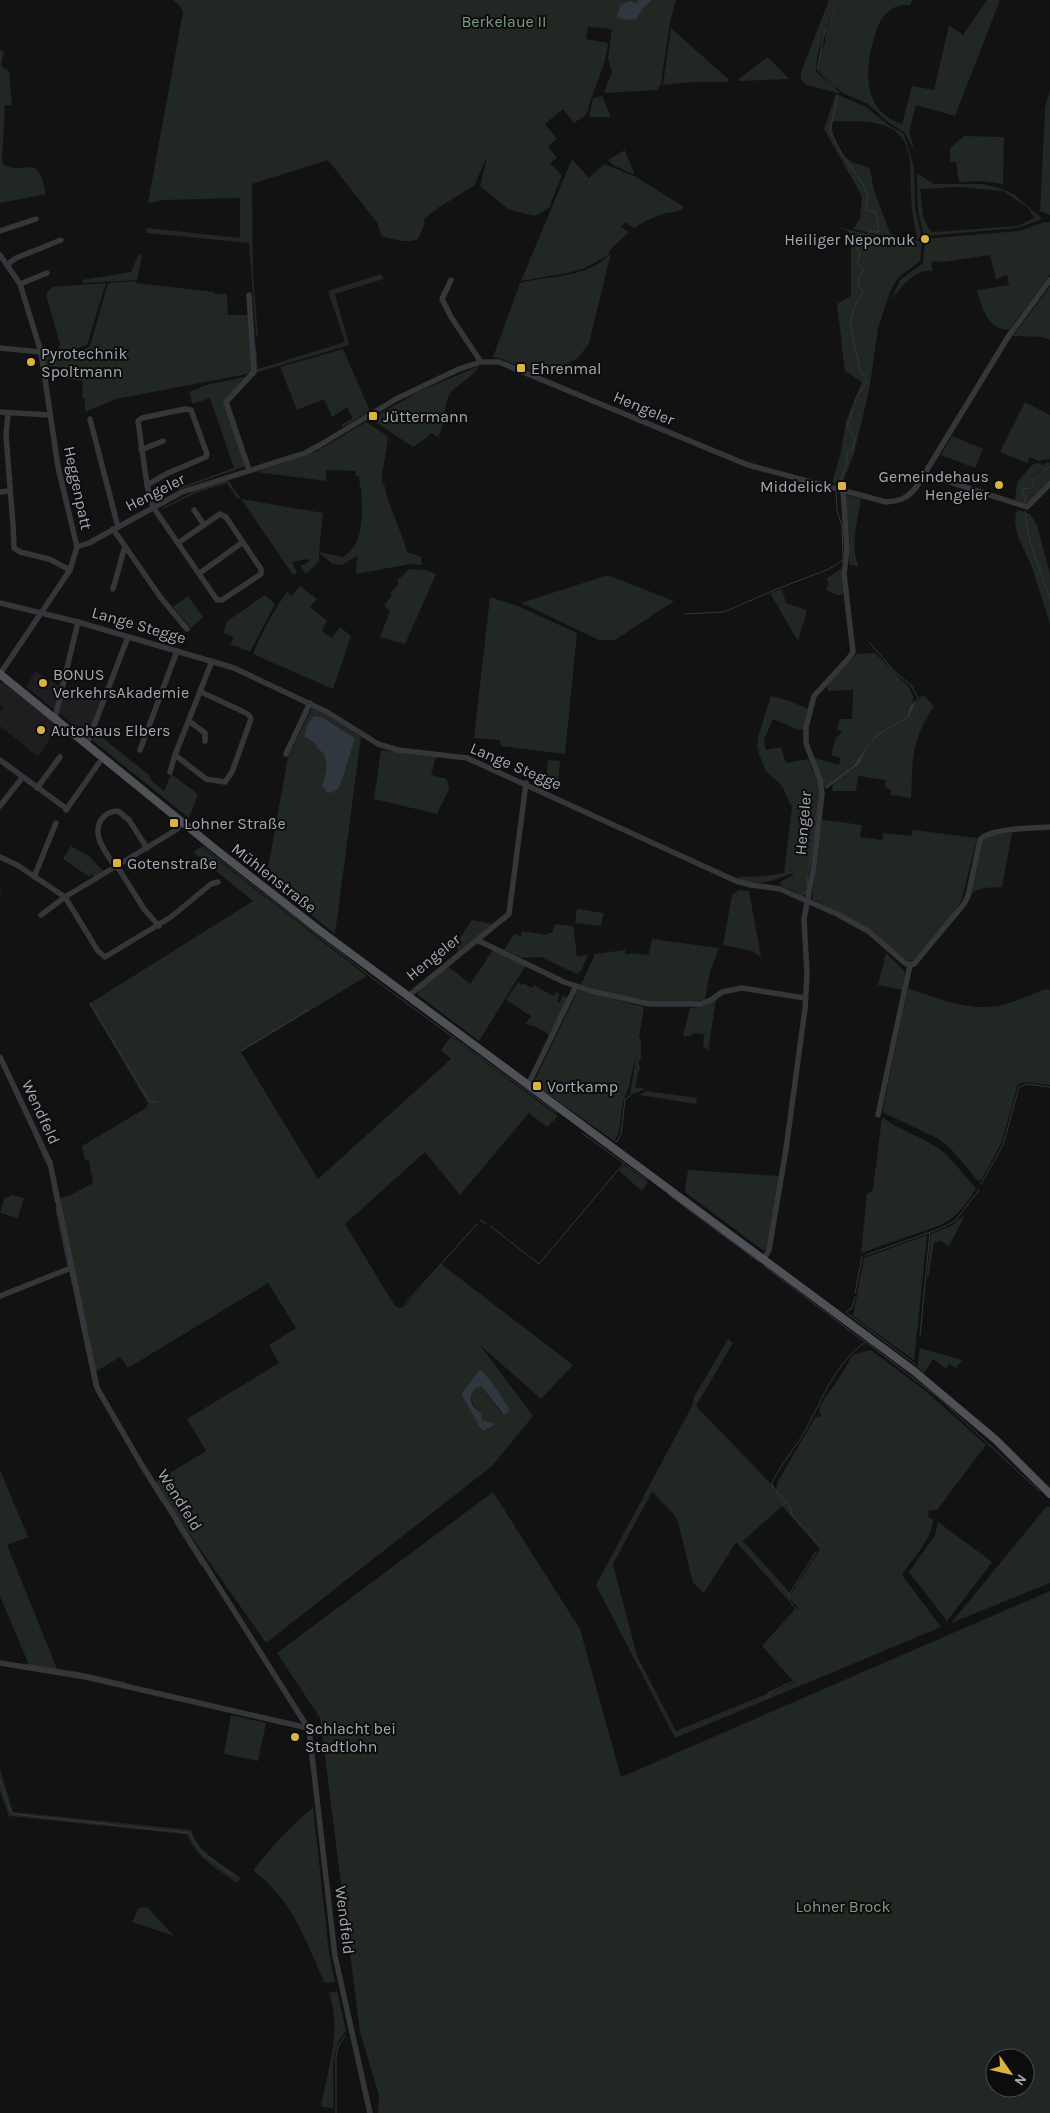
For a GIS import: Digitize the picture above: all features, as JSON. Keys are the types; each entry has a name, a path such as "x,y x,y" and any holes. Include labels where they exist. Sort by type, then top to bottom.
{"main road":[{"name":"Mühlenstraße","path":"0,674 268,891 370,969 914,1372 996,1440 1050,1494"},
{"path":"1044,1487 1050,1480"}],"street":[{"path":"0,231 36,219"},
{"path":"8,264 16,258 61,240"},
{"name":"Heggenpatt","path":"0,255 20,284 40,352 52,435 77,547"},
{"path":"20,284 48,273"},
{"path":"451,280 442,299 451,317 481,362"},
{"name":"Hengeler","path":"77,547 89,543 153,507 190,489 304,453 416,389 481,362 499,362 748,466 886,502 896,502 910,495 925,474 1008,337 1050,280"},
{"path":"248,470 226,402 254,372 249,295"},
{"path":"0,348 40,352"},
{"path":"148,485 168,473 204,460 207,454 192,410 185,409 140,419 137,425 141,450 148,485 153,507 217,600 222,600 261,574 261,569 226,517 220,514 178,543"},
{"path":"0,412 50,415"},
{"path":"8,413 6,435 14,548 20,552 50,559 70,570"},
{"path":"90,419 116,528 125,546 161,598 187,629"},
{"path":"141,450 163,441"},
{"path":"925,474 1027,507 1050,484"},
{"name":"Hengeler","path":"764,1260 769,1250 786,1149 805,998 806,968 803,927 822,794 820,780 806,743 807,719 814,696 818,690 853,652 844,585 847,549 843,490"},
{"path":"0,492 10,491"},
{"path":"194,510 204,525"},
{"path":"200,573 243,542"},
{"path":"114,589 125,546"},
{"path":"0,674 70,570 77,547"},
{"name":"Lange Stegge","path":"0,603 78,622 212,661 247,674 310,703 368,740 388,748 466,758 526,783 736,881 780,889 808,900 864,928 902,962 910,965"},
{"path":"55,718 78,622"},
{"path":"87,744 128,637"},
{"path":"140,750 177,651"},
{"path":"170,772 212,661"},
{"path":"175,755 206,779 225,782 232,772 251,719 244,712 200,692"},
{"path":"286,754 310,703"},
{"path":"189,721 205,733 205,741"},
{"path":"37,788 60,757"},
{"path":"0,760 66,810 99,763"},
{"path":"0,806 22,778"},
{"name":"Hengeler","path":"407,997 506,918 510,911 526,783"},
{"path":"147,848 126,817 118,811 108,813 100,822 98,835 144,909 159,926"},
{"path":"41,915 65,897 176,830 183,822"},
{"path":"34,877 56,824"},
{"path":"878,1115 910,965 919,958 964,904 968,896 980,840 983,836 993,833 1050,828"},
{"path":"0,857 17,864 65,897 98,951 105,957 159,926 211,884 218,882"},
{"name":"Hengeler","path":"477,940 576,986 654,1005 700,1004 711,1000 722,992 742,988 805,998"},
{"path":"528,1085 576,986"},
{"name":"Wendfeld","path":"0,1057 50,1163 95,1380 101,1396 144,1468 308,1728 335,1956 370,2113"},
{"path":"0,1296 71,1268"},
{"path":"0,1663 86,1677 308,1728"}],"shaded area":[{"path":"639,0 652,0 643,8 636,19 626,20 617,17 620,5 630,1 636,3"},
{"path":"35,671 61,687 55,710 26,687"},
{"path":"0,683 4,683 58,726 38,757 0,726 0,711 3,707 0,704"},
{"path":"88,689 104,694 88,737 59,713 63,693 84,699"},
{"path":"917,699 908,718 877,736 868,747 859,764 826,789 825,787 853,766 876,735 907,717 911,705"},
{"path":"314,716 322,717 355,738 341,783 338,789 331,793 327,792 322,786 326,760 317,748 317,745 304,736 308,723"},
{"path":"480,1369 491,1381 510,1410 504,1415 481,1386 476,1388 471,1395 474,1407 481,1413 482,1420 496,1424 484,1431 479,1426 462,1395"}],"green space":[{"name":"Berkelaue II","path":"173,0 676,0 670,22 661,84 657,90 604,92 612,72 608,59 612,29 588,27 586,39 608,43 605,61 587,114 574,123 563,109 545,124 557,139 548,146 557,158 550,163 562,175 549,208 534,216 508,209 480,186 487,157 474,186 439,207 423,220 425,223 418,239 409,241 381,236 378,224 328,160 252,184 253,275 258,337 256,335 249,243 146,233 147,228 240,238 240,198 164,200 148,203 183,12 180,6"},
{"path":"829,0 836,0 836,2 820,45 816,71 838,93 806,85 801,80 801,72"},
{"path":"838,0 912,0 910,5 894,8 882,19 874,37 868,66 870,90 874,101 889,118 902,124 912,86 934,90 949,25 963,35 987,0 1000,0 955,116 916,105 909,132 915,152 905,133 888,122 868,104 843,93 818,69 819,58 825,43 826,30 829,27"},
{"path":"671,28 728,79 728,82 692,82 663,85"},
{"path":"0,50 4,52 1,66 9,71 12,105 5,105 2,161 4,165 13,168 35,168 39,172 46,194 0,203"},
{"path":"766,58 769,58 789,79 739,81 739,79"},
{"path":"1050,90 1050,215 1040,211 1045,108"},
{"path":"836,94 866,107 887,124 904,134 914,167 915,207 922,240 888,237 853,229 860,218 862,196 824,129","holes":["833,121 879,124 891,128 905,142 910,161 912,205 917,239 898,237 890,233 874,191 870,169 852,162 843,154 834,138"]},
{"path":"602,96 611,117 589,117 593,98"},
{"path":"964,136 1004,137 1003,184 981,181 959,182 956,162 950,162 950,148"},
{"path":"625,150 635,175 613,165 608,160"},
{"path":"572,159 589,178 604,164 636,177 684,207 643,222 634,228 625,222 621,227 629,232 612,248 607,256 585,268 568,273 521,281"},
{"path":"917,173 934,184 982,184 999,188 1015,195 1042,219 1018,228 924,236 918,212","holes":["958,187 1003,191 1027,207 1035,218 1017,226 935,232 930,231 923,216 920,189"]},
{"path":"1050,222 1050,275 1009,330 996,326 987,317 977,290 1009,285 1007,275 996,279 990,255 943,262 933,261 931,264 933,271 926,271 914,276 891,300 900,280 923,263 925,239 1019,231"},
{"path":"837,227 886,238 922,241 920,261 898,278 890,292 878,328 869,391 854,453 842,485 832,483 841,452 846,421 862,382 845,371 837,304 851,296 851,235 848,231"},
{"path":"611,253 589,343 579,357 545,377 548,370 540,366 536,373 493,357 520,283 581,271 602,261"},
{"path":"139,254 142,256 137,280 83,283 82,280 131,272"},
{"path":"381,274 383,279 335,294 349,345 255,373 254,345 256,346 258,369 345,342 328,291"},
{"path":"137,281 136,283 214,292 214,294 227,294 228,315 249,315 252,373 116,399 85,412 85,399 82,398 83,381 67,379 66,368 46,366 43,351 58,350 60,344 46,294 52,287 106,283 87,345 76,349 62,349 65,351 82,351 90,346 108,283"},
{"path":"1050,287 1050,340 1043,337 1013,336"},
{"path":"343,349 370,411 343,427 341,425 353,418 347,407 332,417 324,399 297,410 280,367"},
{"path":"479,366 449,395 441,432 438,437 431,433 413,447 371,419 418,392"},
{"path":"249,376 225,402 246,466 178,490 178,488 234,468 210,398 192,404 190,392 206,385"},
{"path":"1025,402 1050,415 1050,459 1039,461 1030,457 1027,463 1000,452"},
{"path":"366,422 388,438 382,476 382,489 384,483 388,501 407,552 421,557 422,565 410,564 356,574 357,556 342,565 333,564 319,553 319,562 306,574 300,566 309,562 308,559 292,562 297,573 293,575 241,499 323,513 319,552 343,557 356,544 361,525 361,487 359,476 356,476 355,471 326,470 326,481 256,472 317,451"},
{"path":"952,436 983,449 975,468 941,455"},
{"path":"1048,462 1050,465 1039,472 1032,481 1039,473 1050,466 1050,482 1029,505 1019,503 1015,499 1017,483 1032,465 1037,463 1043,465"},
{"path":"228,480 241,499 237,498 227,483 198,492 161,510 197,490"},
{"path":"847,495 861,499 854,542 859,566 849,565 850,540 844,502"},
{"path":"1018,510 1030,514 1037,525 1050,574 1050,624 1032,567 1018,537 1015,523"},
{"path":"409,569 426,570 436,574 405,644 380,637 390,611 384,606 392,595 390,593 399,584 397,581"},
{"path":"841,569 843,595 837,595 826,590 829,582 826,579"},
{"path":"608,575 674,601 615,640 599,640 521,603"},
{"path":"300,586 317,599 310,607 327,621 322,631 332,638 340,627 351,636 333,689 253,654 268,622 282,599 287,592 292,596"},
{"path":"782,589 786,603 806,610 799,640 796,638 770,593"},
{"path":"265,595 275,604 250,652 230,644 234,637 223,633 227,621"},
{"path":"188,596 203,617 191,628 173,607"},
{"path":"490,597 518,606 577,633 565,754 501,746 500,740 474,738"},
{"path":"875,653 908,686 914,698 907,717 876,735 853,766 825,788 812,757 839,765 840,758 831,755 836,737 842,733 837,728 840,719 852,719 853,690 828,691 826,684 857,654"},
{"path":"923,695 934,706 926,718 917,740 912,771 911,798 891,795 891,790 885,787 886,780 858,776 856,791 832,791 833,784 859,764 868,747 877,736 908,718 913,705"},
{"path":"771,696 787,700 808,709 803,729 798,730 773,719 764,740 766,750 781,747 786,763 808,759 819,785 807,893 803,895 781,886 780,882 793,875 793,873 772,881 757,883 744,881 737,877 784,873 792,808 782,786 766,771 758,752 760,750 757,749 758,737"},
{"path":"312,708 327,715 361,737 335,934 266,879 288,757","holes":["314,716 322,717 355,738 347,758 322,786 326,760 317,748 317,745 304,736 308,723"]},
{"path":"99,735 149,775 151,780 164,791 171,774 198,794 189,818 92,740 94,736"},
{"path":"381,750 436,757 431,775 447,779 449,789 437,814 374,799"},
{"path":"548,760 560,761 558,784 546,783"},
{"path":"821,821 862,825 860,837 882,840 883,833 912,836 913,830 977,838 962,899 951,917 914,960 906,961 866,927 812,899"},
{"path":"1012,833 1002,887 981,889 971,895 982,841 991,835"},
{"path":"71,846 87,854 103,871 93,877 92,874 90,875 91,878 63,859"},
{"path":"201,847 367,976 241,1052 318,1179 451,1059 441,1050 451,1037 558,1116 547,1127 529,1113 460,1195 425,1152 345,1224 395,1306 400,1308 405,1306 441,1264 573,1365 541,1399 480,1345 533,1416 492,1466 266,1643 154,1483 206,1451 187,1419 279,1363 269,1345 296,1328 268,1283 128,1368 120,1357 95,1372 60,1198 69,1196 93,1183 89,1161 85,1160 82,1146 146,1108 148,1103 89,1004 253,901 193,852","holes":["480,1369 491,1381 510,1410 502,1414 481,1386 476,1388 471,1395 472,1403 481,1414 481,1420 495,1425 484,1431 464,1390"]},
{"path":"739,890 749,891 761,957 752,951 723,945 732,895"},
{"path":"577,909 604,913 601,926 575,923"},
{"path":"472,920 493,924 457,953 458,941"},
{"path":"555,924 573,926 577,956 588,955 581,971 577,974 541,957 522,958 504,950 514,934 521,936 522,931 547,935 552,933"},
{"path":"652,939 719,948 710,972 705,999 693,1002 644,1002 581,985 595,954 625,950 626,955 632,953 649,955"},
{"path":"493,950 526,965 479,1041 418,995 419,989 448,966 470,984"},
{"path":"886,953 905,972 903,990 878,985"},
{"path":"518,982 532,988 534,985 553,996 556,992 560,994 557,1001 559,1003 563,996 569,998 549,1037 548,1034 534,1026 525,1024 531,1016 506,1000"},
{"path":"908,988 952,1003 975,1007 998,1006 1022,999 1045,989 1050,990 1050,1085 1024,1082 1018,1084 1002,1141 982,1179 978,1181 951,1149 939,1139 884,1113 883,1108"},
{"path":"578,990 644,1007 639,1038 641,1039 641,1058 638,1063 640,1067 635,1087 646,1089 630,1095 637,1051 629,1086 623,1102 619,1131 615,1140 534,1082"},
{"path":"716,999 708,1050 703,1047 704,1034 695,1033 690,1036 683,1036 690,1008 698,1007"},
{"path":"646,1091 697,1098 696,1104 639,1095"},
{"path":"882,1117 895,1126 938,1148 976,1188 962,1209 941,1225 861,1253 867,1194 873,1190"},
{"path":"624,1165 648,1182 642,1191 619,1171"},
{"path":"688,1170 779,1176 767,1247 764,1251 685,1192"},
{"path":"12,1195 24,1198 18,1218 0,1213 4,1199"},
{"path":"964,1217 949,1246 941,1241 934,1243 928,1280 931,1234 953,1225"},
{"path":"927,1235 914,1360 853,1316 864,1258"},
{"path":"728,1339 733,1343 696,1406 776,1489 778,1481 815,1418 821,1416 819,1407 851,1357 855,1354 871,1350 927,1392 986,1445 937,1510 929,1510 928,1517 933,1519 932,1527 926,1541 902,1575 941,1627 675,1738 596,1585 692,1406 694,1397","holes":["652,1492 673,1513 678,1522 693,1583 704,1593 736,1542 788,1600 790,1593 743,1541 782,1506 820,1549 791,1594 790,1599 798,1608 764,1646 796,1682 676,1731 637,1656 613,1564"]},
{"path":"920,1348 962,1360 956,1368 949,1364 946,1369 933,1359 924,1373 917,1367"},
{"path":"0,1470 28,1537 7,1545 57,1669 29,1665 0,1596"},
{"name":"Lohner Brock","path":"493,1492 580,1629 621,1777 1050,1591 1050,2113 378,2113 379,2095 360,2032 320,1718 277,1653"},
{"path":"1047,1506 1050,1507 1050,1583 951,1623"},
{"path":"938,1522 992,1562 947,1621 909,1572 935,1535"},
{"path":"231,1715 266,1723 258,1761 224,1754"},
{"path":"0,1769 13,1812 191,1830 194,1838 205,1852 241,1878 237,1883 208,1862 196,1850 188,1835 9,1816 0,1791"},
{"path":"313,1807 329,1952 335,1982 325,1983 289,1908 253,1870 282,1836"},
{"path":"139,1908 148,1908 174,1936 132,1922"},
{"path":"337,1991 346,2031 336,2049 334,2058 333,2109 321,2106 334,2035 333,2006 329,1993"}],"waterway":[{"path":"837,0 829,26 825,31 817,69 839,93"},
{"path":"838,95 830,131 843,156 863,184 868,197 866,210 876,212 879,231 870,230 865,242 857,249 860,255 857,263 863,270 858,283 863,293 855,305 850,325 861,373 867,380 857,396 847,425 855,439 853,448 847,453 847,464 839,484"},
{"path":"1024,502 1026,496 1022,494 1023,489 1032,488 1038,475 1050,466"},
{"path":"836,493 837,511 842,526 843,558"},
{"path":"1025,511 1030,542 1050,599"},
{"path":"685,614 724,612 829,569 843,560"},
{"path":"869,642 894,671 911,685 918,698 917,700"},
{"path":"809,870 819,793"},
{"path":"203,847 383,986 557,1113"},
{"path":"807,886 808,876"},
{"path":"761,884 774,886"},
{"path":"799,894 804,895 807,890"},
{"path":"90,1003 149,1101 157,1102"},
{"path":"241,1051 308,1010"},
{"path":"534,1083 617,1142 621,1134 625,1099 630,1096"},
{"path":"981,1184 1003,1145 1019,1087 1027,1084 1050,1087"},
{"path":"582,1133 647,1180"},
{"path":"34,1135 48,1166"},
{"path":"490,1226 539,1264 624,1163"},
{"path":"53,1189 55,1201"},
{"path":"866,1255 939,1229 955,1221 979,1190"},
{"path":"669,1195 759,1262"},
{"path":"56,1208 68,1266"},
{"path":"480,1221 486,1224"},
{"path":"404,1305 477,1224"},
{"path":"920,1336 930,1232"},
{"path":"855,1293 862,1257"},
{"path":"764,1266 865,1342"},
{"path":"70,1272 94,1386"},
{"path":"855,1297 852,1308 846,1312 915,1364"},
{"path":"820,1546 791,1514 792,1510 773,1487 772,1483 803,1434 839,1369 856,1349 866,1342 939,1398 1039,1491"},
{"path":"139,1465 162,1502"},
{"path":"175,1523 202,1566"},
{"path":"768,1698 768,1693 794,1681 763,1646 796,1609 789,1600 790,1593 816,1552"},
{"path":"26,1664 81,1673 125,1683"},
{"path":"0,1780 13,1814 189,1833 201,1852 233,1875"},
{"path":"336,2113 336,2056 338,2047 345,2036"}],"place":[{"name":"Heiliger Nepomuk","path":"925,239"},
{"name":"Pyrotechnik Spoltmann","path":"31,362"},
{"name":"Ehrenmal","path":"521,368"},
{"name":"Jüttermann","path":"373,416"},
{"name":"Gemeindehaus Hengeler","path":"999,485"},
{"name":"Middelick","path":"842,486"},
{"name":"BONUS VerkehrsAkademie","path":"43,683"},
{"name":"Autohaus Elbers","path":"41,730"},
{"name":"Lohner Straße","path":"174,823"},
{"name":"Gotenstraße","path":"117,863"},
{"name":"Vortkamp","path":"537,1086"},
{"name":"Schlacht bei Stadtlohn","path":"295,1737"}]}
